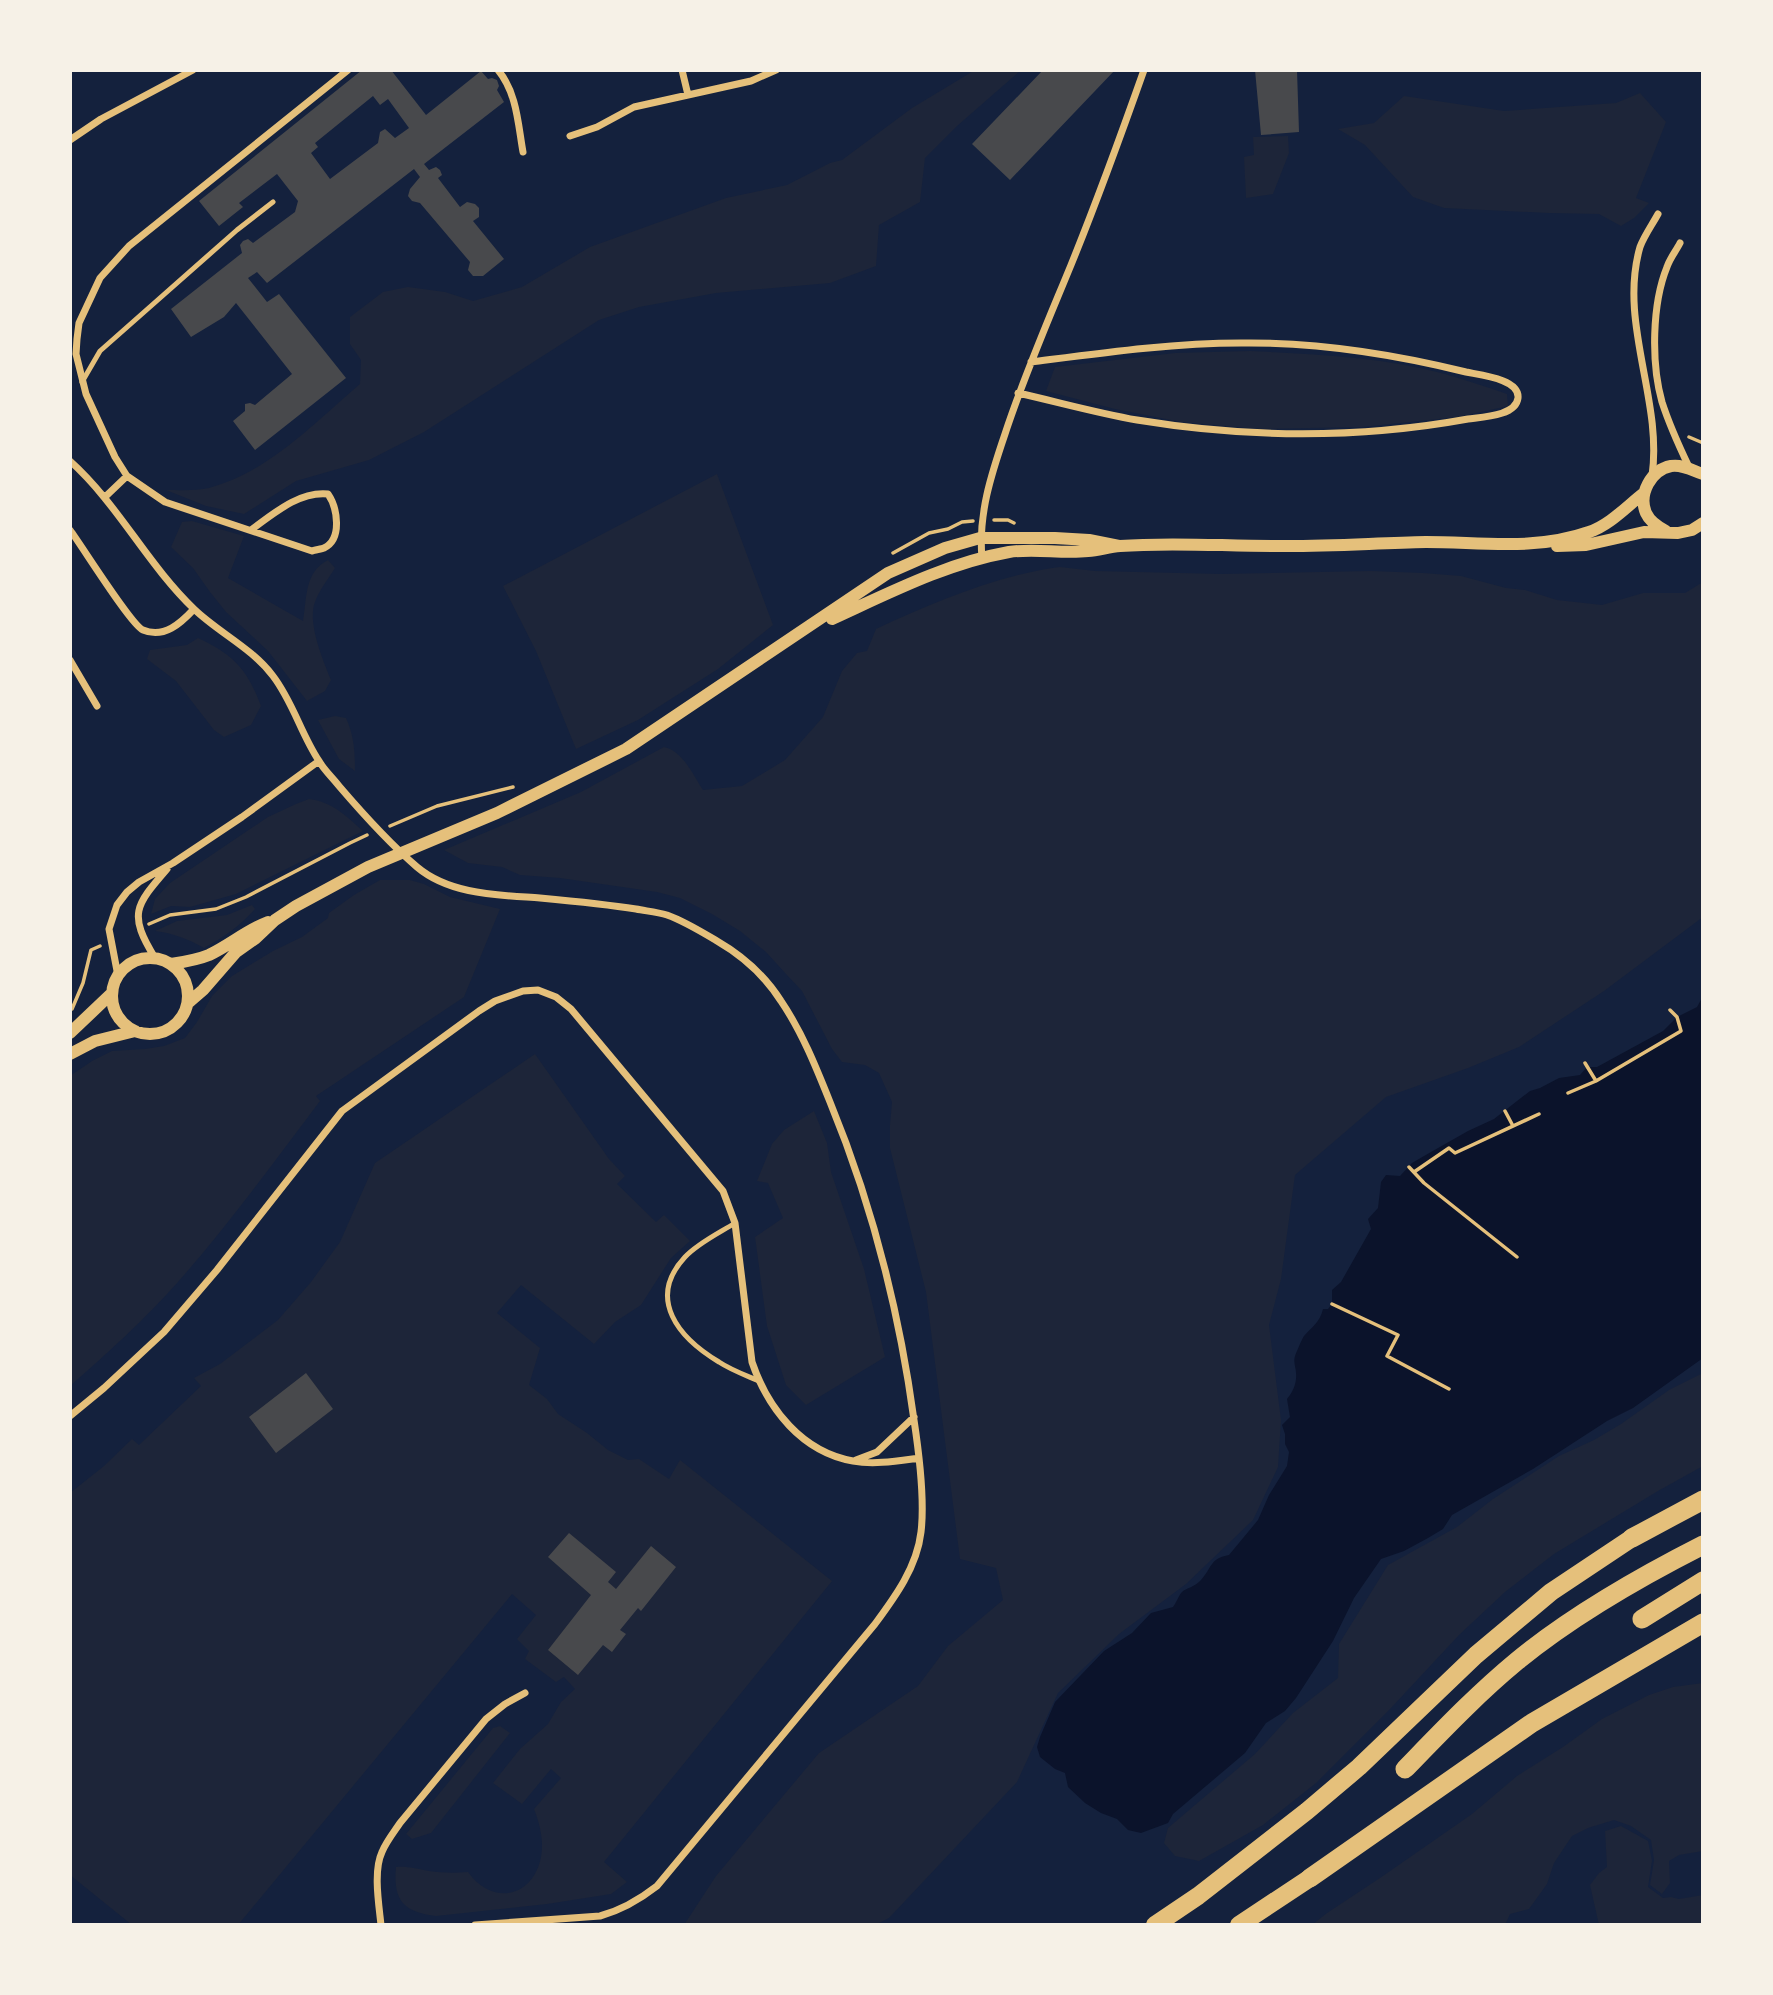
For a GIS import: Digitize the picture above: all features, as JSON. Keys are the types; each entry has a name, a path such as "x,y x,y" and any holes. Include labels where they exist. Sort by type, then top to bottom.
{"highway":[{"path":"1632,1538 1703,1500"},
{"path":"1405,1769 1486,1689 1555,1631 1595,1605 1703,1545"},
{"path":"1642,1619 1703,1581"},
{"path":"1310,1878 1532,1723 1703,1623"}],"main road":[{"path":"1155,1925 1210,1888 1349,1776 1476,1655 1551,1592 1632,1538"},
{"path":"1239,1925 1310,1878"},
{"path":"1248,1925 1264,1909"}],"street":[{"path":"70,139 101,119 192,70"},
{"path":"251,530 282,508 304,496 318,493 328,494 336,512 336,529 332,542 312,551 165,502 127,476 94,415 82,382 76,355 79,323 100,278 129,246 348,70"},
{"path":"498,70 517,110 523,152"},
{"path":"682,70 688,95"},
{"path":"570,136 597,127 634,107 751,81 776,70"},
{"path":"982,558 980,538 990,478 1018,394 1073,260 1144,70"},
{"path":"1658,214 1641,245 1634,275 1634,306 1653,426 1652,477 1643,499 1647,516 1667,532"},
{"path":"1680,243 1660,287 1655,351 1661,398 1672,430 1699,473"},
{"path":"1018,394 1134,419 1194,428 1315,435 1452,422 1507,411 1518,400 1517,390 1511,384 1419,360 1299,346 1242,342 1174,345 1031,362"},
{"path":"70,461 89,478 157,567 194,609 272,674 319,761 350,798 428,876 466,890 614,906 668,915 742,957 762,976 781,1000 803,1039 858,1177 886,1270 906,1357 919,1458 922,1531 917,1553 898,1592 875,1624 657,1886 635,1903 600,1916 475,1925"},
{"path":"1652,477 1673,466 1699,473"},
{"path":"104,497 127,476"},
{"path":"188,1003 182,974 171,964 155,958 129,964 118,976 112,993 113,1006 125,1026 149,1034 164,1032 177,1024 188,1003 236,952 296,906 368,867 497,813 626,749 888,573 946,548 980,538 1077,540 1119,546 1274,547 1427,542 1524,545 1593,531 1644,493"},
{"path":"1544,543 1561,547 1586,545 1644,532 1678,533 1692,530 1703,523"},
{"path":"70,530 127,615 141,630 169,631 194,609"},
{"path":"799,634 907,585 982,558 1028,551 1087,551 1119,546"},
{"path":"70,660 97,706"},
{"path":"118,976 108,929 117,905 127,892 242,817 319,761"},
{"path":"155,958 139,928 137,915 146,893 173,863"},
{"path":"171,964 209,954 252,928 275,920"},
{"path":"70,1416 163,1332 217,1269 342,1111 495,1001 523,991 538,990 571,1009 723,1191 735,1223 752,1362 758,1381 776,1412 800,1437 822,1450 852,1461 879,1463 919,1458"},
{"path":"70,1033 112,993"},
{"path":"70,1054 95,1041 135,1031"},
{"path":"852,1461 877,1452 914,1417"},
{"path":"381,1925 377,1891 380,1854 388,1841 486,1719 525,1693"}],"lane":[{"path":"82,382 100,351 237,230 273,202"},
{"path":"735,1223 685,1257 668,1281 667,1295 673,1320 702,1351 758,1381"}],"path":[{"path":"885,559 914,539 962,522 1008,520 1020,527"},
{"path":"387,827 437,806 515,786"},
{"path":"139,928 170,915 216,909 246,897 374,832"},
{"path":"74,1007 91,950 111,940"},
{"path":"1568,1093 1596,1081 1681,1031 1677,1017 1670,1010"},
{"path":"1585,1063 1596,1081"},
{"path":"1505,1111 1513,1126"},
{"path":"1414,1172 1449,1148 1455,1153 1539,1114"},
{"path":"1409,1167 1517,1257"},
{"path":"1332,1304 1398,1335 1387,1356 1448,1389"}],"shaded area":[{"path":"975,70 1021,70 925,158 920,202 879,225 876,266 830,283 716,293 639,307 599,320 424,432 369,460 296,481 244,514 206,506 166,490 209,488 231,481 290,445 360,384 361,360 350,344 350,317 383,292 408,287 445,292 473,301 522,287 590,247 726,198 787,185 830,163 842,160 912,108"},
{"path":"1640,93 1666,122 1636,198 1649,203 1621,226 1599,214 1444,208 1413,197 1365,145 1338,129 1374,123 1404,96 1504,111 1616,103"},
{"path":"1288,136 1289,153 1273,194 1246,198 1244,157 1254,155 1253,137"},
{"path":"1250,351 1348,357 1421,368 1507,394 1508,406 1458,417 1362,427 1259,429 1181,422 1115,409 1046,391 1055,367 1175,353"},
{"path":"717,474 773,625 718,669 638,720 576,749 536,651 503,586"},
{"path":"192,521 244,536 228,578 303,621 308,587 315,572 328,560 335,568 319,594 313,611 317,641 331,680 325,691 307,701 268,651 226,612 193,568 171,547 182,522"},
{"path":"1060,567 1095,571 1221,574 1371,571 1423,573 1461,576 1557,600 1602,605 1643,593 1685,593 1703,582 1703,917 1604,991 1519,1047 1386,1097 1295,1175 1281,1279 1269,1325 1281,1420 1278,1467 1253,1520 1186,1584 1119,1634 1058,1693 1017,1782 889,1918 875,1925 684,1925 716,1876 819,1753 918,1686 948,1646 1003,1600 996,1568 960,1559 926,1292 890,1148 892,1102 879,1073 865,1065 842,1062 832,1049 802,991 766,952 740,931 712,914 680,898 657,892 520,875 502,867 468,863 444,850 581,792 664,747 682,758 703,790 742,786 785,760 823,717 842,671 857,653 867,651 876,629 989,583"},
{"path":"198,638 230,657 238,665 250,682 261,706 251,725 224,737 214,730 176,681 147,659 150,650 187,645"},
{"path":"335,716 346,718 349,724 354,744 355,771 339,759 318,720"},
{"path":"309,799 332,806 363,831 236,894 190,907 171,906 151,914 155,899 170,883 268,817"},
{"path":"380,880 410,880 450,897 500,909 464,997 316,1096 320,1101 197,1260 139,1322 70,1386 70,1076 112,1051 164,1046 185,1038 212,996 232,976 302,937 328,918 329,913"},
{"path":"252,905 255,909 244,921 204,948 180,937 155,931 177,921 227,915"},
{"path":"1703,996 1703,1358 1633,1408 1452,1515 1443,1529 1404,1551 1381,1559 1354,1598 1333,1641 1296,1698 1285,1711 1266,1723 1245,1753 1173,1814 1168,1823 1141,1833 1128,1830 1117,1819 1085,1803 1068,1787 1065,1773 1040,1757 1037,1747 1055,1702 1104,1651 1132,1633 1151,1613 1173,1607 1182,1592 1199,1582 1215,1561 1229,1555 1258,1520 1269,1495 1287,1466 1289,1452 1282,1425 1290,1417 1287,1399 1296,1380 1296,1354 1304,1336 1318,1321 1323,1309 1328,1309 1332,1304 1332,1290 1341,1282 1371,1229 1368,1219 1378,1208 1381,1182 1386,1175 1400,1176 1412,1163 1494,1119 1530,1091 1559,1078 1580,1075 1587,1067 1597,1067 1663,1031 1677,1017 1697,1007"},
{"path":"535,1054 609,1159 625,1176 617,1184 656,1222 664,1215 690,1241 671,1258 641,1305 615,1322 594,1344 521,1285 497,1313 540,1348 529,1385 547,1399 558,1414 608,1450 628,1460 639,1459 669,1479 680,1460 832,1581 604,1862 627,1882 611,1894 436,1916 408,1907 402,1902 396,1888 396,1867 468,1872 488,1890 500,1893 521,1889 537,1871 542,1845 534,1809 561,1778 551,1769 522,1804 493,1783 520,1749 548,1724 561,1702 575,1689 564,1677 556,1682 525,1659 529,1651 517,1639 536,1615 512,1594 238,1925 132,1925 70,1875 70,1493 132,1439 139,1445 201,1386 194,1378 220,1364 278,1320 311,1282 340,1242 375,1163"},
{"path":"814,1111 827,1143 831,1172 864,1269 885,1357 806,1405 786,1385 767,1326 755,1237 783,1218 768,1183 757,1181 772,1144 784,1130"},
{"path":"1703,1373 1703,1466 1554,1554 1505,1592 1459,1635 1316,1783 1263,1825 1199,1861 1175,1856 1164,1843 1168,1828 1255,1754 1293,1713 1338,1678 1339,1644 1388,1565 1457,1527 1493,1499 1559,1456 1594,1440 1669,1390"},
{"path":"1703,1683 1703,1851 1679,1855 1669,1861 1670,1883 1662,1894 1650,1885 1654,1860 1651,1840 1631,1826 1614,1820 1572,1836 1554,1863 1547,1884 1529,1909 1510,1914 1505,1925 1312,1925 1472,1814 1517,1776 1602,1719 1649,1695 1673,1687"},
{"path":"500,1726 510,1733 431,1833 412,1839 406,1834 493,1728"},
{"path":"1621,1826 1648,1841 1652,1861 1648,1887 1663,1898 1679,1899 1703,1895 1703,1925 1599,1925 1590,1885 1607,1867 1605,1831"}],"building":[{"path":"362,70 391,70 426,115 481,71 488,79 497,80 497,90 504,102 424,164 429,170 436,167 440,170 442,175 438,178 460,207 467,202 479,208 479,217 473,221 504,259 483,276 473,276 468,270 470,262 420,203 412,201 408,196 420,177 414,169 267,283 257,272 248,278 267,302 279,294 346,378 255,450 233,421 245,411 245,404 255,405 292,374 236,303 224,317 191,337 171,309 242,253 240,245 243,241 248,239 253,243 295,212 298,201 277,174 239,203 243,207 219,226 199,201","holes":["373,96 380,105 388,99 409,128 395,138 385,129 380,132 378,143 330,179 311,153 318,147 315,143"]},
{"path":"1043,70 1115,70 1010,180 972,144"},
{"path":"1255,70 1297,70 1299,132 1261,135"},
{"path":"306,1373 333,1409 276,1453 249,1417"},
{"path":"569,1533 616,1572 608,1582 616,1589 651,1546 676,1567 641,1611 638,1608 620,1630 626,1634 612,1652 603,1645 578,1675 548,1650 591,1595 548,1557"}]}
